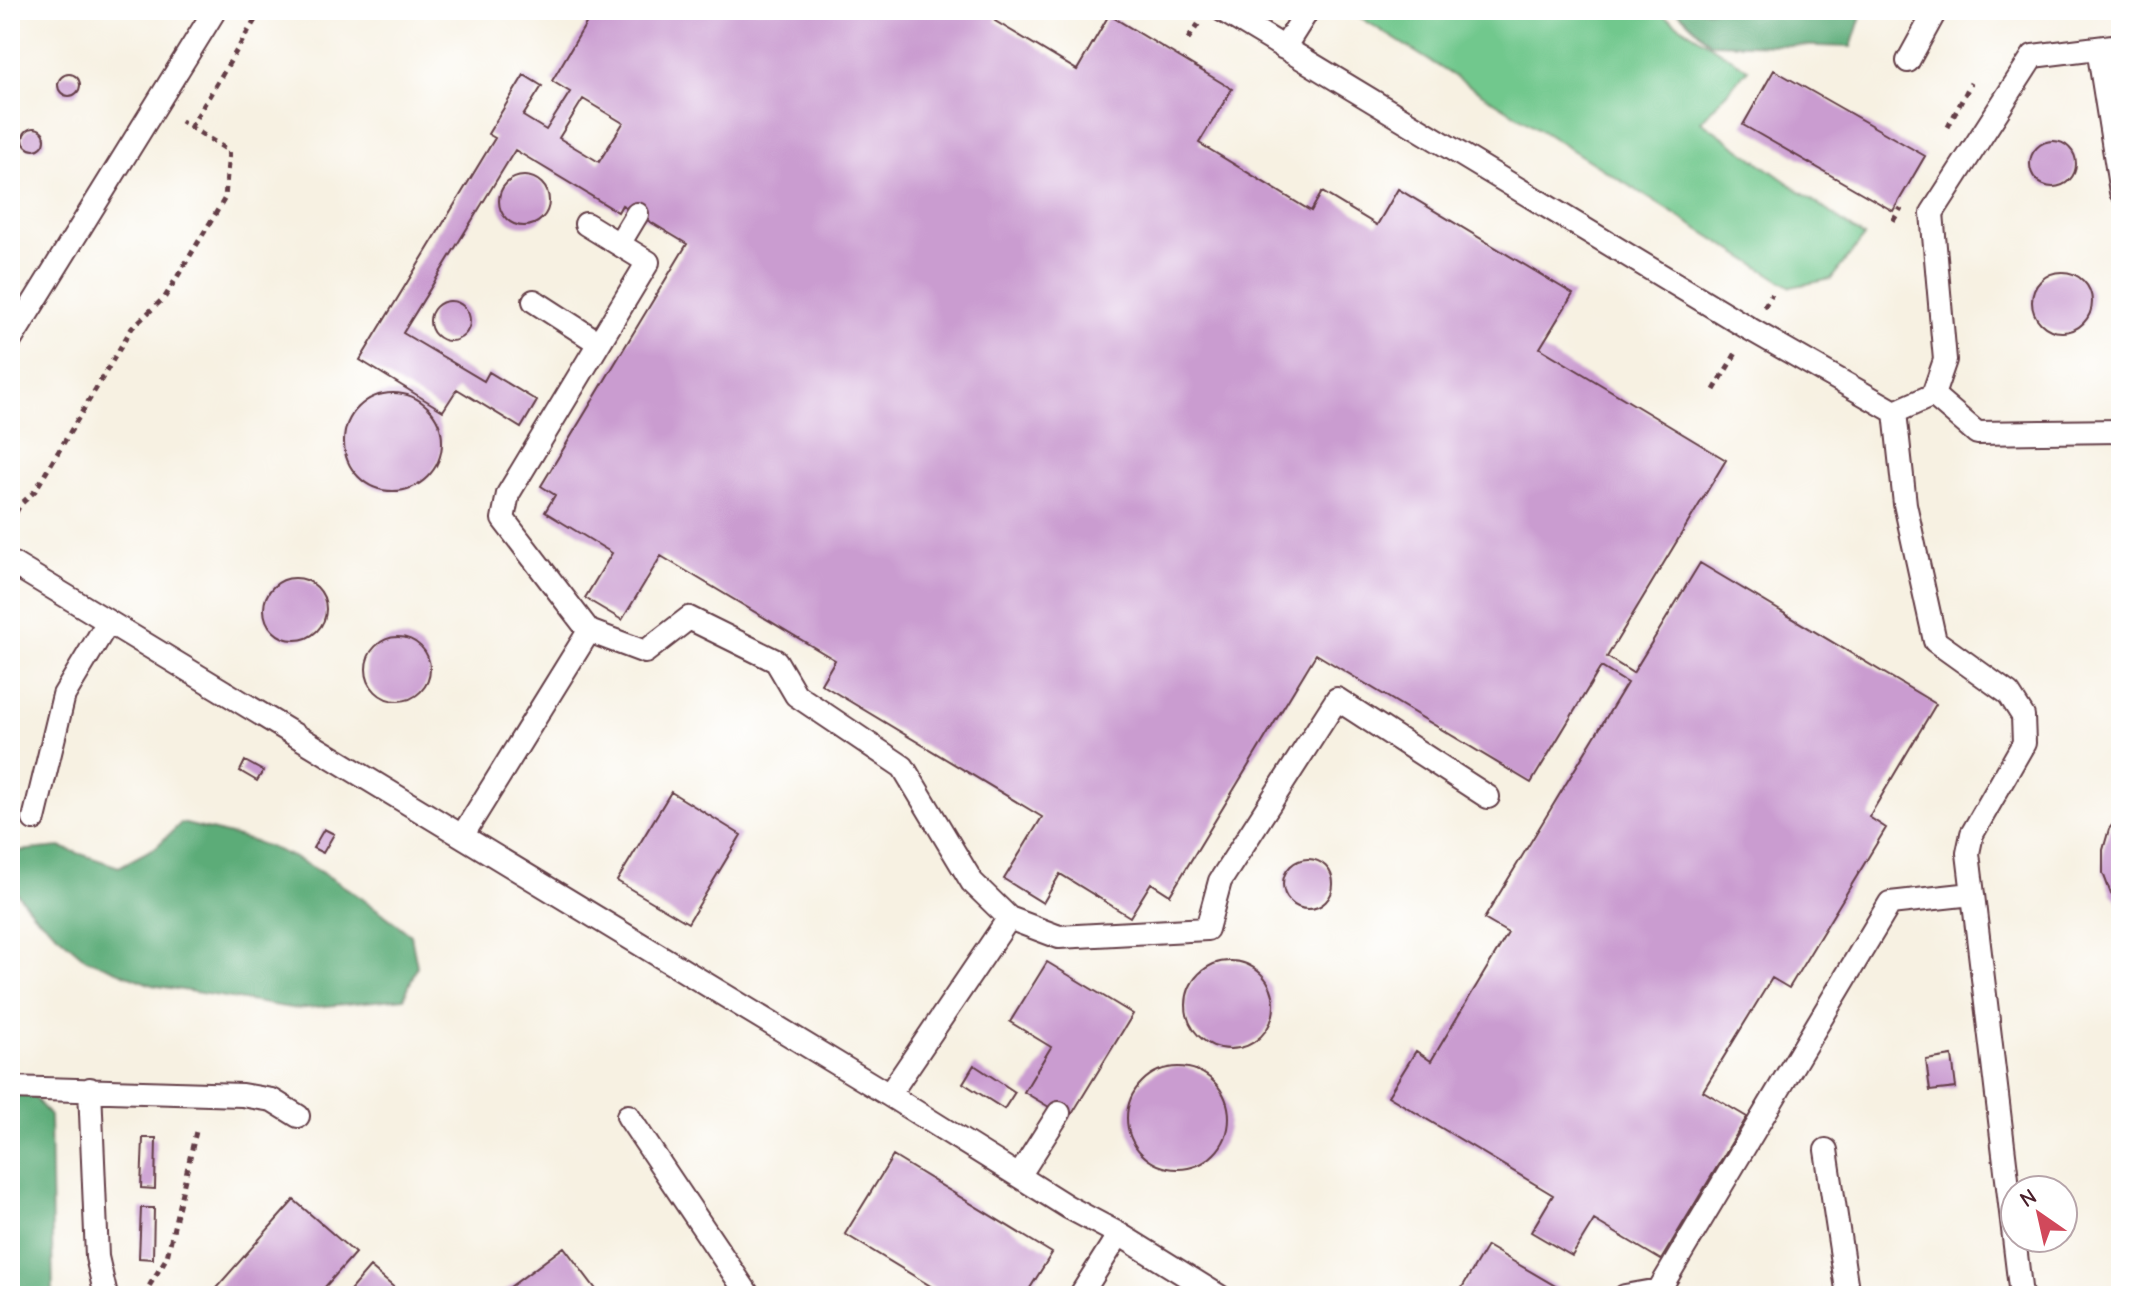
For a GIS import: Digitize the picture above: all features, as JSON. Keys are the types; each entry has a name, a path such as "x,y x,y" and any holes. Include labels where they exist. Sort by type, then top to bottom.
{"lane":[{"path":"10,341 215,10"},
{"path":"1222,10 1750,329 1895,412"},
{"path":"1284,48 1308,10"},
{"path":"1908,61 1936,10"},
{"path":"1895,412 1933,395 1945,360 1932,213 2033,56 2121,45"},
{"path":"2098,48 2121,192"},
{"path":"619,244 637,214"},
{"path":"586,224 648,262 508,494 503,519 589,631 645,652 689,618 776,661 796,695 903,767 972,882 1009,918 1059,937 1207,929 1220,881 1337,699 1488,797"},
{"path":"534,301 599,343"},
{"path":"1933,395 1977,433 2121,431"},
{"path":"1895,412 1905,504 1935,641 2009,694 2023,716 2024,743 1972,834 1968,853 2021,1296"},
{"path":"10,562 1219,1296"},
{"path":"34,819 64,695 108,622"},
{"path":"462,836 589,631"},
{"path":"1625,1296 1659,1290 1890,903 1972,894"},
{"path":"889,1095 1009,918"},
{"path":"10,1088 242,1095 272,1100 298,1116"},
{"path":"90,1089 97,1257 106,1296"},
{"path":"1019,1176 1059,1113"},
{"path":"628,1116 749,1296"},
{"path":"1826,1150 1848,1296"},
{"path":"1080,1296 1119,1234"}],"path":[{"path":"190,128 261,10"},
{"path":"1945,133 1971,83"},
{"path":"10,523 20,505 35,491 132,328 165,297 225,198 229,151 156,106"},
{"path":"143,1296 167,1257 197,1127"}],"green space":[{"path":"1362,10 1655,10 1748,69 1701,121 1864,237 1831,279 1791,287 1358,16"},
{"path":"1676,10 1863,10 1851,47 1710,43"},
{"path":"181,823 245,839 298,860 349,889 411,935 417,966 404,998 297,1009 152,985 86,959 35,915 10,885 10,866 18,851 60,847 119,867 156,847"},
{"path":"10,1067 50,1116 53,1296 10,1296"}],"building":[{"path":"594,10 1002,10 995,21 1077,70 1109,15 1232,89 1199,143 1311,211 1322,192 1377,225 1398,189 1573,294 1540,348 1726,460 1607,657 1633,673 1700,563 1936,704 1869,817 1886,828 1789,988 1772,978 1703,1091 1747,1117 1661,1260 1594,1220 1572,1256 1531,1232 1553,1195 1388,1096 1416,1051 1431,1061 1508,933 1484,919 1627,683 1601,667 1531,783 1316,654 1170,895 1151,883 1130,917 1060,874 1043,903 1004,879 1042,817 821,684 835,660 661,556 622,620 585,598 612,553 545,512 555,495 541,486 687,244 622,205 618,212 515,150 403,333 484,381 489,372 537,401 521,428 457,389 443,411 360,360 495,138 488,134 524,75 542,86 523,116 546,130 570,92 552,81","holes":["583,99 623,123 599,162 559,138"]},
{"path":"1774,70 1925,156 1893,211 1743,125"},
{"path":"69,74 77,77 80,85 77,93 69,96 61,93 58,85 61,77"},
{"path":"34,128 42,131 45,139 42,147 34,150 26,147 23,139 26,131"},
{"path":"2053,141 2069,148 2076,164 2069,180 2053,187 2037,180 2030,164 2037,148"},
{"path":"524,176 541,184 549,201 541,218 524,226 507,218 499,201 507,184"},
{"path":"10,224 16,248 11,267 10,267"},
{"path":"2062,272 2084,280 2092,302 2084,324 2062,332 2040,324 2032,302 2040,280"},
{"path":"450,301 464,307 470,321 464,335 450,341 436,335 430,321 436,307"},
{"path":"393,393 420,401 434,415 442,442 434,469 420,483 393,491 366,483 352,469 344,442 352,415 366,401"},
{"path":"295,578 307,580 317,587 324,597 324,621 317,631 307,638 295,640 283,638 273,631 266,621 264,609 266,597 273,587 283,580"},
{"path":"398,637 421,646 430,669 421,692 398,701 375,692 366,669 375,646"},
{"path":"245,761 263,771 257,781 240,771"},
{"path":"671,792 741,835 688,923 617,881"},
{"path":"2121,814 2121,905 2111,894 2103,873 2103,850 2109,829"},
{"path":"324,829 334,834 323,853 313,848"},
{"path":"1308,859 1326,866 1333,884 1326,902 1308,909 1290,902 1283,884 1290,866"},
{"path":"1230,961 1255,968 1267,980 1274,1005 1267,1030 1255,1042 1230,1049 1205,1042 1193,1030 1186,1005 1193,980 1205,968"},
{"path":"1047,962 1133,1014 1069,1119 1024,1092 1051,1047 1010,1022"},
{"path":"1952,1056 1956,1088 1930,1091 1926,1060"},
{"path":"974,1065 1015,1092 1004,1109 963,1083"},
{"path":"1178,1067 1198,1071 1214,1082 1225,1098 1229,1118 1225,1138 1214,1154 1198,1165 1178,1169 1158,1165 1142,1154 1131,1138 1127,1118 1131,1098 1142,1082 1158,1071"},
{"path":"143,1138 156,1138 155,1189 141,1188"},
{"path":"893,1156 1052,1253 1025,1296 947,1296 845,1234"},
{"path":"294,1200 355,1253 317,1296 209,1296"},
{"path":"141,1208 154,1208 153,1259 139,1258"},
{"path":"1487,1246 1562,1290 1559,1296 1457,1296"},
{"path":"564,1247 601,1296 498,1296"},
{"path":"370,1267 404,1296 345,1296"}]}
